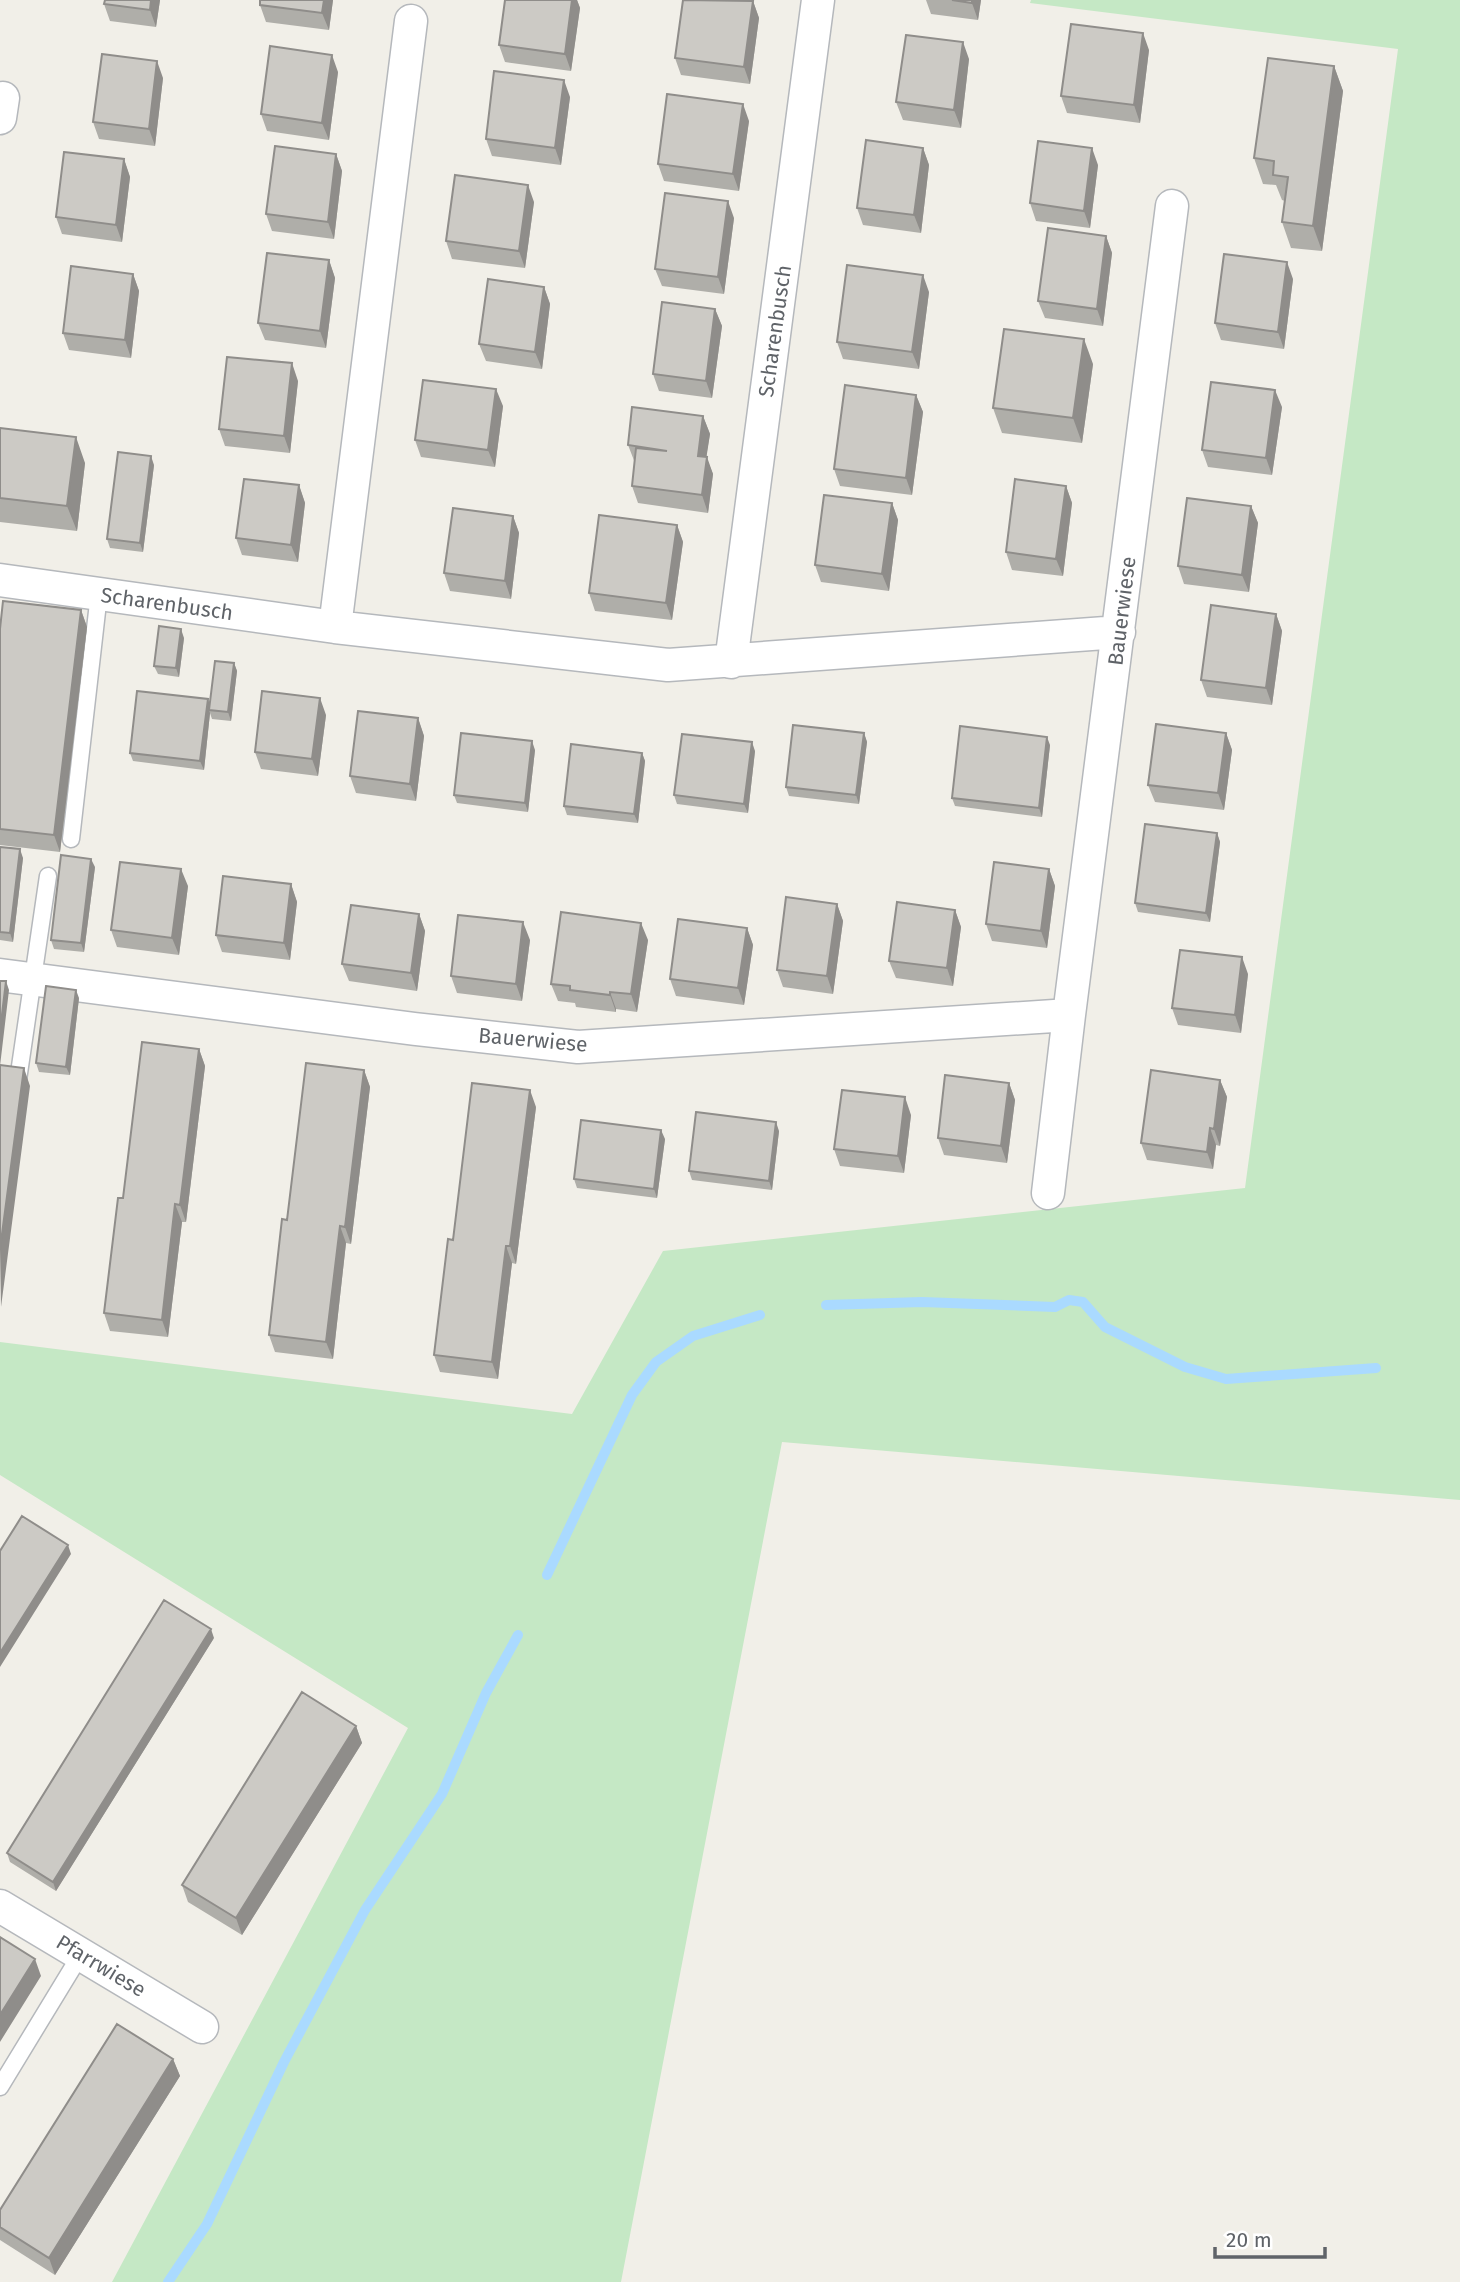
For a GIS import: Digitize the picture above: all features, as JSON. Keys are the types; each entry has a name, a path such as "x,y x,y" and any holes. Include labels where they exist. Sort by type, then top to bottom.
{"street":[{"name":"Scharenbusch","path":"731,662 818,0"},
{"path":"335,627 411,21"},
{"name":"Bauerwiese","path":"1048,1193 1172,206"},
{"name":"Scharenbusch","path":"0,580 335,627 668,665 1119,632"},
{"name":"Bauerwiese","path":"0,975 415,1029 578,1047 1069,1015"},
{"name":"Pfarrwiese","path":"0,1906 202,2027"}],"lane":[{"path":"71,839 99,594"},
{"path":"18,1080 48,876"},
{"path":"0,2087 81,1954"}],"green space":[{"path":"1031,0 1460,0 1460,1500 782,1442 621,2282 112,2282 408,1728 0,1475 0,1342 572,1414 663,1251 1245,1188 1398,49 1030,3"}],"building":[{"path":"105,0 151,0 150,10 104,4"},
{"path":"260,0 324,0 322,13 260,5"},
{"path":"505,0 572,0 565,54 499,45"},
{"path":"683,0 753,1 744,67 675,58"},
{"path":"1071,24 1143,33 1134,105 1061,96"},
{"path":"906,35 963,42 954,110 896,102"},
{"path":"270,46 332,55 322,123 261,114"},
{"path":"102,54 157,61 149,129 93,122"},
{"path":"1268,58 1334,66 1313,226 1282,222 1288,177 1273,175 1274,161 1254,158"},
{"path":"494,71 564,80 555,148 486,139"},
{"path":"667,94 743,104 733,174 658,164"},
{"path":"866,140 923,148 914,215 857,208"},
{"path":"1038,141 1092,148 1084,211 1030,203"},
{"path":"275,146 336,154 328,222 266,214"},
{"path":"64,152 124,159 116,225 56,217"},
{"path":"455,175 528,185 519,251 446,241"},
{"path":"665,193 728,201 718,277 655,269"},
{"path":"1048,228 1106,236 1097,309 1038,301"},
{"path":"267,253 329,260 320,331 258,323"},
{"path":"1224,254 1287,262 1278,332 1215,323"},
{"path":"847,265 923,275 912,352 837,342"},
{"path":"71,266 133,274 125,340 63,333"},
{"path":"488,279 544,287 535,352 479,344"},
{"path":"662,302 715,309 706,381 653,374"},
{"path":"1004,329 1084,339 1073,418 993,408"},
{"path":"227,357 292,363 284,436 219,429"},
{"path":"423,380 496,389 488,450 415,440"},
{"path":"1211,382 1275,390 1266,458 1202,450"},
{"path":"845,385 916,395 906,478 834,469"},
{"path":"632,407 703,416 698,456 707,457 702,495 632,486 636,448 667,451 628,445"},
{"path":"0,428 76,437 67,506 0,498"},
{"path":"118,452 151,456 140,543 107,539"},
{"path":"244,479 299,485 291,545 236,538"},
{"path":"1015,479 1066,486 1056,559 1006,552"},
{"path":"824,495 892,503 882,574 815,565"},
{"path":"1187,498 1251,506 1242,575 1178,566"},
{"path":"453,508 513,516 505,581 444,573"},
{"path":"599,515 677,525 666,603 589,593"},
{"path":"3,601 81,610 54,835 0,829 0,629"},
{"path":"1211,605 1276,614 1266,688 1201,680"},
{"path":"159,626 181,629 176,668 154,666"},
{"path":"215,661 234,663 228,712 209,710"},
{"path":"137,691 208,699 200,761 130,753"},
{"path":"262,691 320,698 312,759 255,752"},
{"path":"358,711 418,718 410,784 350,776"},
{"path":"1156,724 1226,733 1218,793 1148,785"},
{"path":"793,725 864,733 856,795 786,787"},
{"path":"960,726 1047,737 1039,808 952,798"},
{"path":"461,733 532,741 525,803 454,795"},
{"path":"682,734 752,742 744,804 674,795"},
{"path":"571,744 642,753 634,814 564,806"},
{"path":"1145,824 1217,833 1206,913 1135,903"},
{"path":"0,847 20,849 10,933 0,932"},
{"path":"61,855 91,859 81,943 51,940"},
{"path":"120,862 181,869 172,938 111,930"},
{"path":"994,862 1049,869 1041,931 986,924"},
{"path":"223,876 291,884 284,943 216,935"},
{"path":"786,897 837,904 827,976 777,970"},
{"path":"897,902 955,910 947,968 889,961"},
{"path":"351,905 419,914 411,973 342,964"},
{"path":"561,912 641,923 631,994 610,992 610,995 570,990 570,986 551,984"},
{"path":"458,915 523,922 516,984 451,976"},
{"path":"678,919 747,928 738,988 670,979"},
{"path":"1180,950 1242,957 1235,1015 1172,1008"},
{"path":"0,981 6,981 0,1031"},
{"path":"46,986 76,990 66,1067 36,1063"},
{"path":"142,1042 199,1049 180,1205 175,1204 162,1320 104,1313 118,1198 123,1198"},
{"path":"306,1063 364,1070 345,1227 340,1226 326,1342 269,1335 282,1219 287,1220"},
{"path":"0,1065 24,1068 0,1249"},
{"path":"1151,1070 1220,1080 1214,1129 1210,1128 1207,1152 1141,1143"},
{"path":"945,1075 1009,1083 1001,1146 938,1138"},
{"path":"472,1083 530,1090 510,1246 506,1246 492,1362 434,1355 448,1239 453,1240"},
{"path":"842,1090 905,1097 898,1156 834,1149"},
{"path":"696,1112 776,1122 769,1181 689,1171"},
{"path":"581,1120 661,1130 654,1189 574,1179"},
{"path":"22,1516 68,1545 0,1653 0,1551"},
{"path":"164,1600 211,1629 53,1882 7,1853"},
{"path":"302,1692 356,1726 236,1918 182,1885"},
{"path":"0,1937 35,1959 0,2015"},
{"path":"117,2024 173,2059 49,2258 0,2227 0,2210"}],"waterway":[{"path":"826,1305 922,1302 1055,1307 1069,1300 1083,1302 1105,1327 1185,1367 1226,1379 1376,1368"},
{"path":"547,1575 632,1395 656,1362 693,1336 760,1315"},
{"path":"168,2282 207,2224 284,2062 365,1910 442,1794 486,1693 518,1635"}]}
